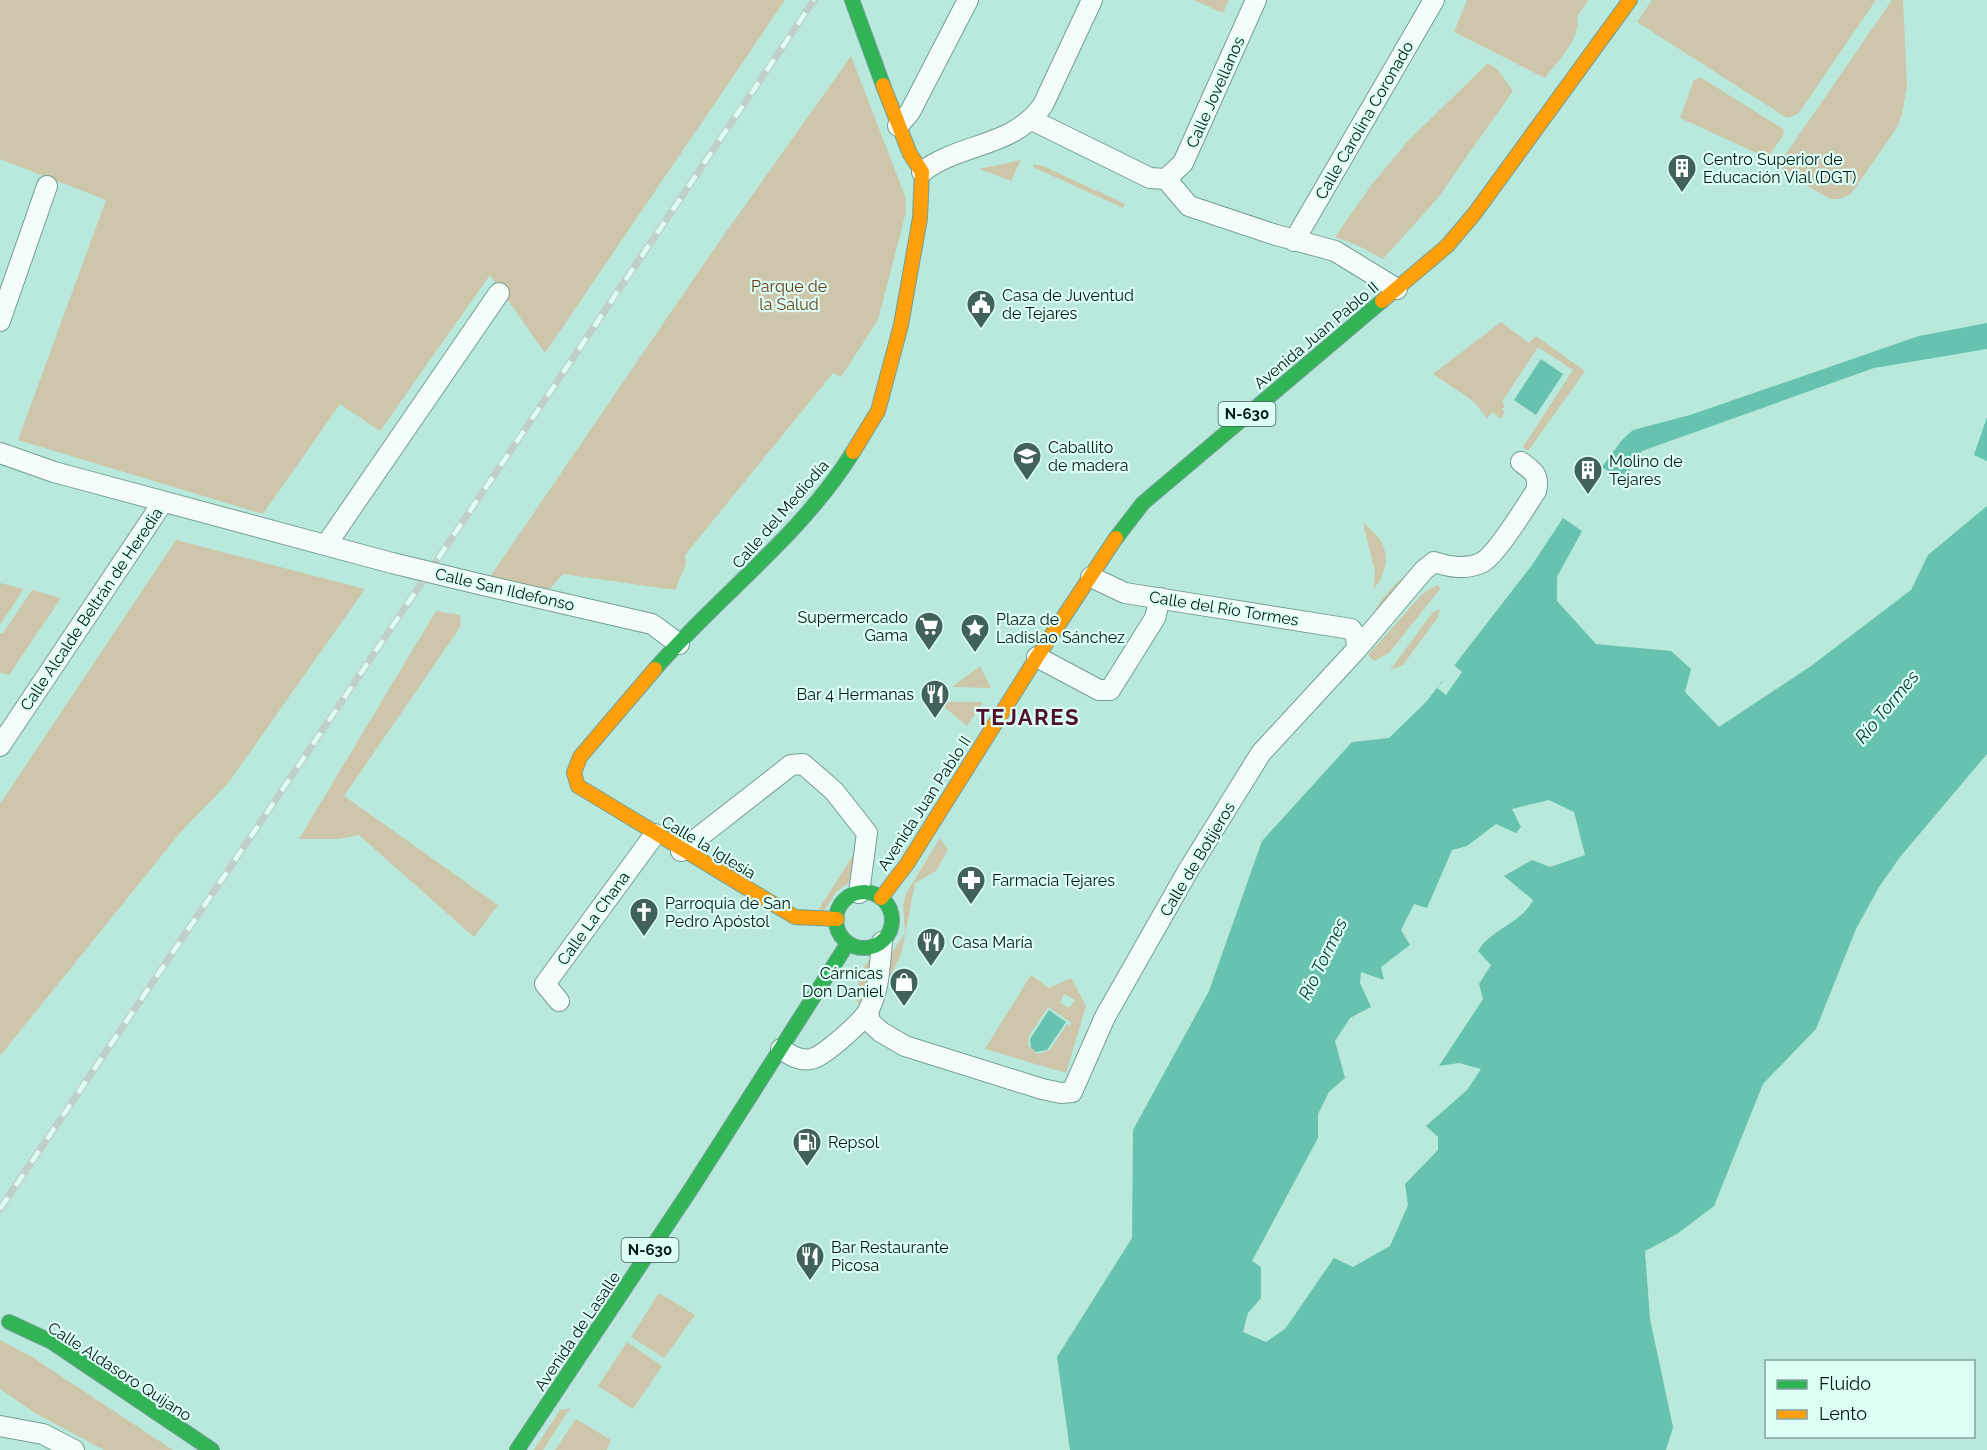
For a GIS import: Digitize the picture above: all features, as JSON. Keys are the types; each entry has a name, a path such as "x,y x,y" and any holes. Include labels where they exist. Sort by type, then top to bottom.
{"main road":[{"path":"852,0 898,126 910,154 922,172"},
{"name":"Avenida Juan Pablo II","path":"881,898 907,864 1037,657 1129,519 1143,504 1447,246 1475,213 1630,0"},
{"name":"Calle del Mediodía","path":"573,782 574,767 579,757 679,644 771,553 842,469 862,439 878,411 897,347 920,218 922,172"},
{"name":"Calle la Iglesia","path":"573,782 587,794 795,917 837,919"},
{"path":"868,892 881,898 890,909 892,918 888,935 882,942 865,948 848,943 841,936 837,919 843,902 859,893 868,892"},
{"name":"N-630","path":"781,1049 848,943"},
{"name":"Avenida de Lasalle","path":"517,1450 781,1049"},
{"name":"Calle Aldasoro Quijano","path":"9,1322 52,1342 212,1450"}],"street":[{"path":"898,126 910,112 968,0"},
{"path":"922,172 935,162 1007,136 1032,120 1043,105 1092,0"},
{"name":"Calle Jovellanos","path":"1166,179 1183,163 1256,0"},
{"name":"Calle Carolina Coronado","path":"1294,241 1434,0"},
{"path":"1032,120 1150,178 1166,179 1189,206 1294,241 1335,251 1397,289"},
{"path":"0,321 47,186"},
{"path":"326,545 499,293"},
{"name":"Calle San Ildefonso","path":"0,453 54,472 392,563 652,624 679,644"},
{"name":"Calle de Botijeros","path":"868,1011 870,1022 881,1032 905,1046 1042,1089 1061,1094 1072,1092 1105,1017 1190,869 1262,753 1424,570 1434,562 1467,567 1483,562 1492,552 1536,491 1538,482 1535,472 1521,462"},
{"name":"Calle Alcalde Beltrán de Heredia","path":"0,746 163,502"},
{"name":"Calle del Río Tormes","path":"1091,578 1125,592 1351,629 1357,643"},
{"path":"1037,657 1099,690 1110,690 1155,618 1160,598"},
{"path":"681,851 791,765 803,764 834,791 863,825 868,842 859,893"},
{"name":"Calle La Chana","path":"558,1001 545,984 655,834"},
{"path":"781,1049 796,1058 813,1059 840,1038 868,1011 879,976 882,942"},
{"path":"0,1426 43,1434 74,1450"}],"green space":[{"path":"0,0 785,0 545,353 490,275 380,431 340,404 263,514 18,440 106,200 0,159"},
{"path":"1194,0 1229,0 1223,13"},
{"path":"1467,0 1588,0 1577,17 1578,25 1572,41 1545,78 1454,32"},
{"path":"1652,0 1876,0 1798,114 1787,118 1637,22"},
{"path":"1892,0 1903,0 1907,86 1902,115 1896,129 1851,194 1839,199 1830,199 1783,172 1781,161"},
{"name":"Parque de la Salud","path":"851,56 905,196 906,212 878,320 841,377 833,373 685,555 686,564 675,590 563,574 548,591 490,577 712,252"},
{"path":"1488,63 1498,70 1513,91 1437,199 1383,259 1357,245 1335,237 1372,184 1408,141"},
{"path":"1700,77 1783,129 1784,134 1770,154 1761,155 1680,118 1694,80"},
{"path":"1021,160 1011,181 979,169"},
{"path":"1033,164 1043,166 1125,204 1123,208 1033,167"},
{"path":"1501,322 1529,343 1536,336 1585,371 1528,451 1523,447 1573,370 1538,347 1502,402 1505,405 1502,410 1505,412 1501,419 1492,412 1487,418 1473,401 1433,374"},
{"path":"1363,523 1378,538 1385,553 1384,570 1374,589 1375,571"},
{"path":"176,540 365,589 229,782 179,834 0,1056 0,804"},
{"path":"1412,571 1368,625 1386,595"},
{"path":"0,583 24,589 0,625"},
{"path":"1438,585 1440,589 1389,653 1374,661 1368,655 1423,593"},
{"path":"32,590 61,598 9,675 0,673 0,633 3,633"},
{"path":"1440,609 1438,617 1403,665 1390,670 1433,612"},
{"path":"436,611 460,615 461,626 344,796 498,905 474,937 359,835 339,839 299,839"},
{"path":"980,666 991,688 952,687"},
{"path":"938,702 983,702 967,726"},
{"path":"940,838 948,850 936,871 915,883 902,951 886,987 891,954 905,933 903,904 907,892"},
{"path":"855,852 849,883 836,892 824,911 819,909"},
{"path":"869,960 874,962 866,990 858,1005 857,976"},
{"path":"1031,975 1049,988 1071,978 1086,1006 1066,1073 985,1049","holes":["1064,994 1075,1000 1069,1008 1060,1003","1048,1007 1072,1023 1070,1026 1067,1024 1050,1050 1037,1054 1028,1045 1029,1036"]},
{"path":"659,1293 695,1315 664,1358 631,1337"},
{"path":"0,1340 32,1357 173,1450 104,1450 35,1413 0,1389"},
{"path":"627,1342 662,1366 633,1409 598,1386"},
{"path":"570,1408 543,1450 534,1450 560,1410"},
{"path":"576,1419 611,1440 607,1450 555,1450"}],"water":[{"path":"1987,323 1987,349 1874,368 1642,451 1623,481 1602,467 1622,440 1633,430 1690,415 1919,336"},
{"path":"1541,359 1563,374 1536,415 1514,400"},
{"path":"1987,417 1987,461 1974,455"},
{"name":"Río Tormes","path":"1987,506 1987,754 1900,857 1879,887 1856,929 1816,1029 1763,1084 1714,1206 1677,1234 1645,1251 1650,1319 1673,1427 1666,1450 1070,1450 1057,1357 1132,1238 1133,1130 1209,991 1262,841 1352,742 1389,738 1426,702 1532,565 1563,518 1582,531 1557,577 1557,601 1596,644 1671,651 1691,669 1685,692 1719,727 1811,666 1911,590 1928,555","holes":["1549,800 1574,812 1585,855 1550,867 1532,860 1504,876 1533,900 1522,915 1491,937 1478,951 1491,965 1479,984 1483,999 1439,1066 1459,1063 1481,1069 1467,1090 1426,1126 1438,1137 1438,1150 1405,1184 1408,1205 1390,1246 1353,1267 1334,1258 1285,1329 1266,1342 1243,1332 1248,1313 1261,1298 1261,1267 1252,1261 1318,1138 1318,1114 1329,1092 1345,1078 1335,1041 1350,1018 1371,1007 1360,983 1361,972 1384,980 1381,967 1410,945 1401,930 1414,904 1427,908 1452,850 1467,846 1496,824 1516,833 1521,827 1512,809"]},
{"path":"1049,1010 1066,1022 1047,1050 1036,1052 1031,1048 1030,1039"}],"pier":[{"path":"1454,665 1462,672 1446,695 1437,688 1443,681 1440,679"}],"railway":[{"path":"0,1209 814,0"}],"traffic: fast":[{"path":"852,0 883,85"},
{"path":"1116,538 1143,503 1382,301"},
{"path":"655,669 809,511 853,452"},
{"path":"864,892 875,894 884,900 890,909 892,920 890,931 884,940 875,946 864,948 853,946 844,940 838,931 836,920 838,909 844,900 853,894 864,892"},
{"path":"517,1450 691,1189 848,943"},
{"path":"9,1322 52,1342 212,1450"}],"traffic: slow":[{"path":"1382,301 1447,246 1475,213 1630,0"},
{"path":"853,452 878,411 901,325 920,218 922,172 910,154 883,85"},
{"path":"881,898 907,864 1037,657 1116,538"},
{"path":"655,669 580,757 574,773 578,786 795,917 837,919"}],"place":[{"name":"Centro Superior de Educación Vial (DGT)","path":"1682,194"},
{"name":"Casa de Juventud de Tejares","path":"981,330"},
{"name":"Caballito de madera","path":"1027,482"},
{"name":"Molino de Tejares","path":"1588,496"},
{"name":"Supermercado Gama","path":"929,652"},
{"name":"Plaza de Ladislao Sánchez","path":"975,654"},
{"name":"Bar 4 Hermanas","path":"935,720"},
{"name":"Farmacia Tejares","path":"971,906"},
{"name":"Parroquia de San Pedro Apóstol","path":"644,938"},
{"name":"Casa María","path":"931,968"},
{"name":"Cárnicas Don Daniel","path":"904,1008"},
{"name":"Repsol","path":"807,1168"},
{"name":"Bar Restaurante Picosa","path":"810,1282"}],"district":[{"name":"TEJARES","path":"1028,717"}]}
